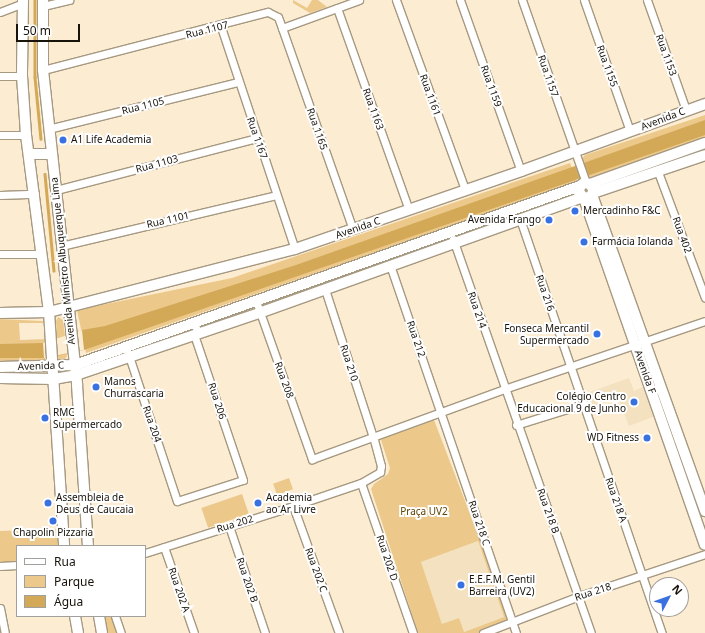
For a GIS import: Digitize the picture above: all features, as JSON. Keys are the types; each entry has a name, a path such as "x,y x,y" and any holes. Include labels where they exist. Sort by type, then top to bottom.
{"street":[{"path":"43,3 69,0"},
{"path":"282,28 360,0"},
{"name":"Rua 1161","path":"396,0 465,190"},
{"name":"Rua 1159","path":"460,0 521,171"},
{"name":"Rua 1157","path":"522,0 587,189"},
{"name":"Rua 1155","path":"584,0 630,131"},
{"name":"Rua 1153","path":"647,0 686,110"},
{"path":"0,12 23,1"},
{"name":"Avenida Ministro Albuquerque Lima","path":"23,1 22,76 26,135 30,154 49,312 64,545"},
{"name":"Avenida Ministro Albuquerque Lima","path":"43,3 43,70 48,129 56,190 60,246 75,370 88,545"},
{"name":"Rua 1163","path":"337,8 409,210"},
{"name":"Rua 1107","path":"43,70 221,27 268,12 278,17 282,28"},
{"name":"Rua 1167","path":"221,27 238,82 295,249"},
{"name":"Rua 1165","path":"282,28 353,230"},
{"path":"0,76 22,76"},
{"name":"Rua 1105","path":"48,129 238,82"},
{"name":"Avenida C","path":"0,313 49,312 67,306 203,275 295,249 521,171 576,156 630,131 705,104"},
{"path":"0,135 26,135"},
{"name":"Rua 1103","path":"56,190 257,138"},
{"name":"Avenida C","path":"0,378 54,379 127,352 194,334 259,313 520,219 587,189 705,144"},
{"path":"30,154 51,154"},
{"name":"Avenida C","path":"127,352 194,323 450,231 587,189 658,172 705,155"},
{"name":"Rua 402","path":"658,172 705,298"},
{"name":"Avenida F","path":"587,189 641,344 705,545"},
{"path":"0,194 35,194"},
{"name":"Rua 1101","path":"60,246 276,195"},
{"name":"Rua 216","path":"520,219 570,368"},
{"name":"Rua 214","path":"450,231 504,389"},
{"path":"0,254 42,254"},
{"name":"Rua 212","path":"390,265 442,414"},
{"name":"Rua 210","path":"325,289 373,437"},
{"name":"Rua 208","path":"256,301 312,459 373,437"},
{"path":"373,437 442,414 504,389 641,344 705,321"},
{"name":"Rua 206","path":"177,501 243,480 194,334 197,330 194,323"},
{"name":"Avenida F","path":"641,344 705,511"},
{"name":"Rua 204","path":"127,352 177,501"},
{"name":"Avenida C","path":"0,367 53,362 75,370"},
{"name":"Rua 218 A","path":"570,368 662,633"},
{"name":"Rua 218 B","path":"504,389 591,633"},
{"path":"516,425 582,404"},
{"name":"Rua 218 C","path":"442,414 516,633"},
{"name":"Rua 202","path":"146,553 360,483 382,468 373,437"},
{"name":"Rua 202 D","path":"360,483 413,633"},
{"name":"Rua 202 C","path":"293,506 339,633"},
{"name":"Rua 202 B","path":"229,526 265,633"},
{"name":"Rua 202 A","path":"164,547 194,633"},
{"name":"Rua 218","path":"483,633 579,596 705,554"},
{"path":"0,566 16,565"},
{"path":"0,608 1,622 5,633"},
{"path":"75,617 78,633"},
{"path":"99,617 102,633"},
{"path":"115,617 121,633"}],"shaded area":[{"name":"Colégio Centro Educacional 9 de Junho","path":"629,378 634,391 643,387 655,416 629,426 618,397 592,407 587,393"},
{"name":"E.E.F.M. Gentil Barreira (UV2)","path":"478,541 504,617 464,632 442,624 421,562"}],"green space":[{"path":"293,0 307,8 312,0 318,0 327,7 310,13 293,3"},
{"path":"705,115 705,141 592,181 589,179 581,160 585,155"},
{"path":"570,163 577,182 86,353 77,310 232,278"},
{"path":"58,317 63,320 67,356 64,361 59,360 58,357 56,321"},
{"path":"0,319 42,321 45,323 45,339 45,363 0,365","holes":["19,323 44,323 45,339 20,340"]},
{"name":"Praça UV2","path":"434,420 510,618 506,624 480,633 418,633 371,489 374,484 388,474 390,468 381,440 383,437","holes":["478,541 504,617 464,632 459,618 442,624 421,562"]},
{"path":"289,478 293,489 277,495 273,484"},
{"path":"242,494 249,514 208,528 201,508"},
{"path":"58,529 60,545 16,545 16,564 0,564 0,531"},
{"path":"104,617 112,617 118,633 107,633"}],"water":[{"path":"705,120 705,135 84,350 48,358 0,358 0,344 43,343 82,330 105,326 296,265"}],"pier":[{"path":"82,330 84,350 44,358 43,343"}],"waterway":[{"path":"35,0 35,77 41,139"},
{"path":"45,174 54,271"}],"place":[{"name":"A1 Life Academia","path":"63,140"},
{"name":"Mercadinho F&C","path":"575,211"},
{"name":"Avenida Frango","path":"549,220"},
{"name":"Farmácia Iolanda","path":"584,242"},
{"name":"Fonseca Mercantil Supermercado","path":"597,334"},
{"name":"Manos Churrascaria","path":"96,387"},
{"name":"Colégio Centro Educacional 9 de Junho","path":"634,402"},
{"name":"RMC Supermercado","path":"45,418"},
{"name":"WD Fitness","path":"647,438"},
{"name":"Assembleia de Deus de Caucaia","path":"48,503"},
{"name":"Academia ao Ar Livre","path":"258,503"},
{"name":"Chapolin Pizzaria","path":"53,521"},
{"name":"E.E.F.M. Gentil Barreira (UV2)","path":"461,585"}]}
